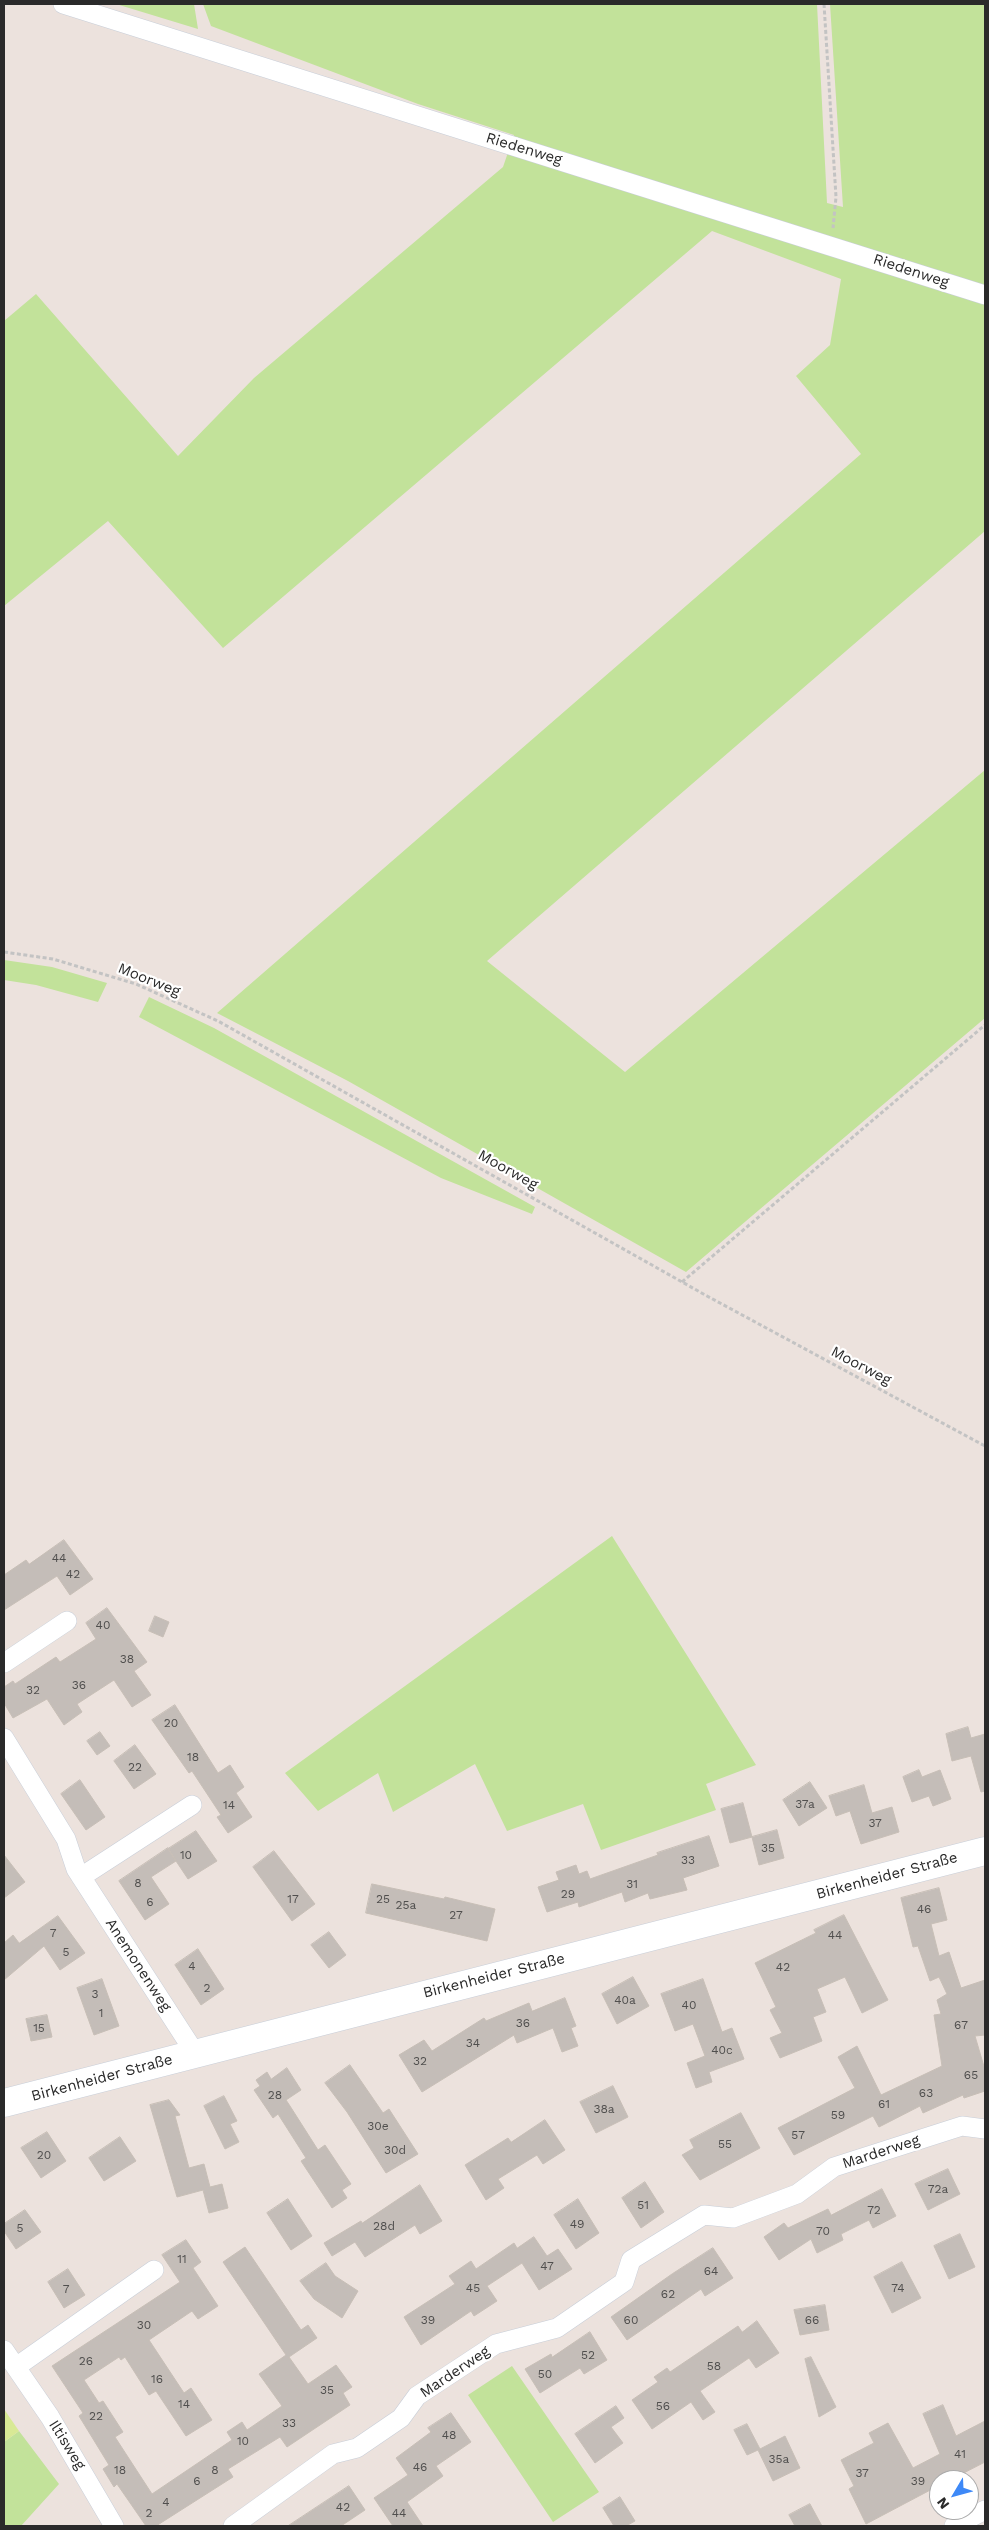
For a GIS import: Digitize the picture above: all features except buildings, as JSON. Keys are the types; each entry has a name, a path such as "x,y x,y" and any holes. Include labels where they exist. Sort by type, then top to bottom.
{"street":[{"name":"Riedenweg","path":"63,4 985,296"},
{"path":"4,1663 67,1621"},
{"name":"Anemonenweg","path":"4,1738 66,1839 81,1877 195,2053"},
{"path":"81,1877 192,1804"},
{"name":"Birkenheider Straße","path":"4,2103 985,1851"},
{"name":"Marderweg","path":"233,2526 333,2454 357,2448 401,2418 417,2396 496,2344 557,2328 624,2282 631,2260 704,2215 733,2218 797,2194 834,2167 962,2126 985,2129"},
{"path":"16,2367 154,2270"},
{"name":"Iltisweg","path":"4,2350 78,2463 114,2526"},
{"path":"954,2526 985,2510"}],"path":[{"path":"824,4 836,197 832,246"},
{"name":"Moorweg","path":"4,952 53,959 136,984 218,1022 682,1282 985,1446"},
{"path":"682,1282 985,1025"}],"green space":[{"path":"116,4 194,4 198,29"},
{"path":"203,4 817,4 827,203 843,207 830,4 985,4 985,531 487,961 625,1072 985,770 985,1018 686,1272 348,1081 217,1013 861,454 796,376 830,345 841,279 712,231 223,648 108,521 4,606 4,321 36,294 178,456 254,378 503,167 514,135 418,104 211,26"},
{"path":"4,960 52,967 107,983 98,1002 36,985 4,980"},
{"path":"149,997 214,1028 535,1207 532,1214 441,1178 139,1017"},
{"path":"612,1536 756,1765 706,1784 716,1810 601,1850 583,1804 507,1831 475,1764 393,1812 378,1773 318,1811 285,1773"},
{"path":"512,2366 599,2492 553,2522 468,2395"},
{"path":"4,2409 19,2431 4,2442"},
{"path":"19,2431 59,2484 21,2526 4,2526 4,2442"}]}
